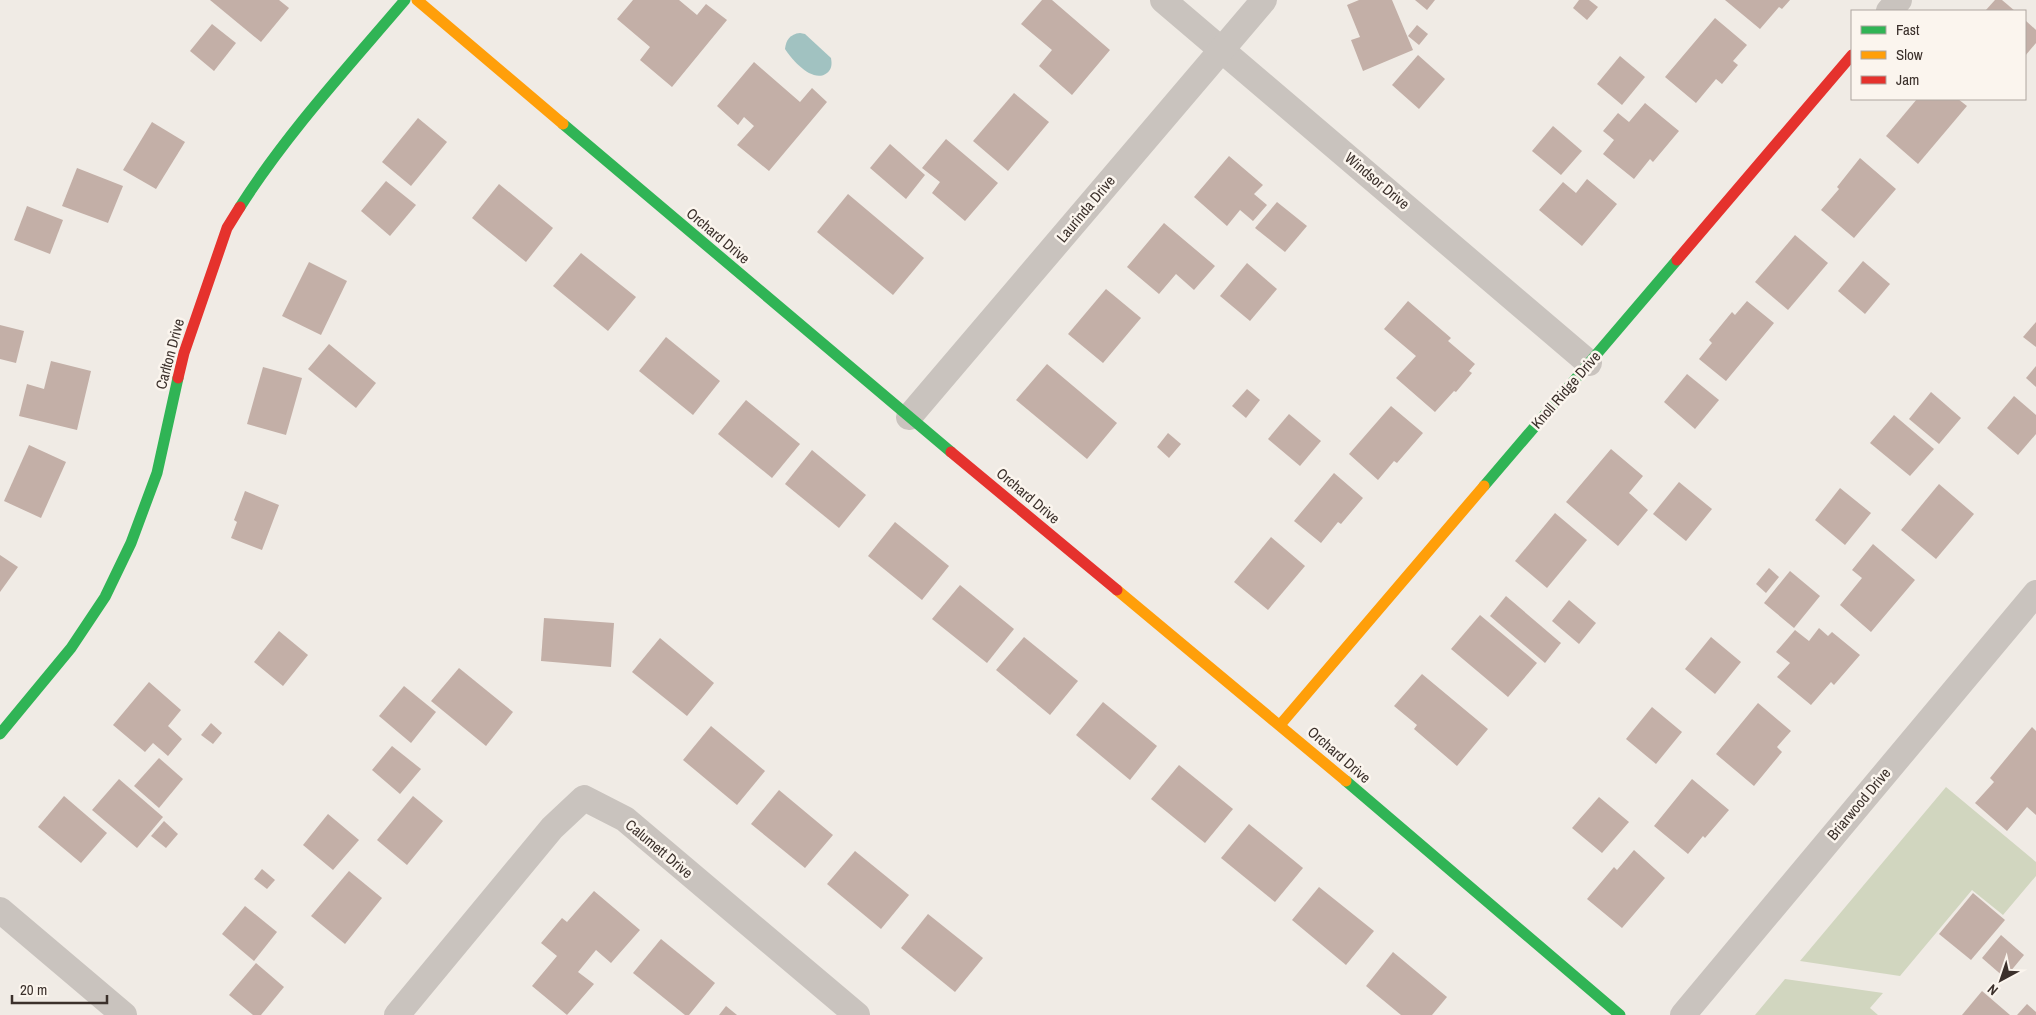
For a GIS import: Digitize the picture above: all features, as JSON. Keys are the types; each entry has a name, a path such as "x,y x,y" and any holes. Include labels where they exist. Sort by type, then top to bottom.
{"street":[{"name":"Carlton Drive","path":"0,734 71,648 105,597 131,543 157,473 184,353 227,228 269,163 310,111 405,0"},
{"name":"Orchard Drive","path":"417,0 909,417 1280,725 1620,1015"},
{"name":"Windsor Drive","path":"1163,0 1590,363"},
{"name":"Laurinda Drive","path":"909,417 1264,0"},
{"path":"1890,10 1899,0"},
{"name":"Knoll Ridge Drive","path":"1280,725 1851,56"},
{"name":"Briarwood Drive","path":"1683,1015 2036,593"},
{"name":"Calumett Drive","path":"397,1015 552,828 584,798 625,819 857,1015"},
{"path":"0,910 124,1015"}],"green space":[{"path":"1946,787 2036,862 2036,876 2003,915 1972,890 1900,976 1800,961"},
{"path":"1785,979 1883,993 1870,1008 1878,1015 1755,1015"}],"water":[{"path":"800,33 805,34 831,58 830,70 827,73 821,76 809,73 785,49 789,38"}],"building":[{"path":"210,0 279,0 289,8 261,42"},
{"path":"633,0 679,0 697,15 706,4 727,20 672,87 640,60 650,47 617,19"},
{"path":"1042,0 1052,0 1110,50 1072,95 1039,66 1052,50 1021,24"},
{"path":"1359,0 1392,0 1413,50 1363,71 1351,40 1360,37 1347,5"},
{"path":"1415,0 1435,0 1427,10"},
{"path":"1579,0 1589,0 1598,7 1587,20 1573,8"},
{"path":"1725,0 1790,0 1782,9 1779,7 1760,29"},
{"path":"1995,0 2002,0 2014,10 1986,10"},
{"path":"1715,18 1747,45 1733,61 1738,65 1722,84 1716,79 1696,103 1665,77"},
{"path":"2026,21 2036,30 2036,43 2026,55"},
{"path":"212,24 236,43 214,71 190,51"},
{"path":"1417,25 1428,34 1419,45 1408,36"},
{"path":"1418,55 1445,79 1419,109 1392,85"},
{"path":"1620,56 1645,77 1622,105 1597,84"},
{"path":"754,62 800,102 812,88 827,102 769,171 737,145 754,126 744,117 738,125 717,106"},
{"path":"1014,93 1049,122 1008,171 973,141"},
{"path":"1916,100 1959,100 1967,106 1918,164 1886,136"},
{"path":"1645,103 1679,131 1653,162 1650,159 1634,179 1603,154 1614,140 1603,131 1618,113 1629,122"},
{"path":"418,118 447,142 411,186 382,162"},
{"path":"152,122 185,142 156,189 123,170"},
{"path":"1553,126 1582,151 1561,175 1532,151"},
{"path":"946,139 998,183 965,221 932,193 940,182 922,168"},
{"path":"890,144 925,175 906,199 870,168"},
{"path":"1229,156 1263,185 1254,194 1267,205 1253,221 1240,210 1227,226 1194,197"},
{"path":"1860,158 1896,189 1854,238 1821,210 1839,189 1837,187"},
{"path":"77,168 123,186 108,223 62,206"},
{"path":"1587,179 1617,204 1582,246 1539,210 1563,182 1576,193"},
{"path":"386,181 416,205 390,236 361,211"},
{"path":"499,184 553,228 526,262 472,218"},
{"path":"848,194 924,258 893,295 817,232"},
{"path":"1277,202 1307,226 1285,252 1255,228"},
{"path":"27,206 63,220 50,254 14,240"},
{"path":"1164,223 1215,266 1194,290 1176,274 1159,294 1127,267"},
{"path":"1795,235 1828,263 1788,310 1755,282"},
{"path":"581,253 636,297 608,331 553,286"},
{"path":"1863,261 1890,284 1865,314 1838,291"},
{"path":"309,262 347,281 321,335 282,316"},
{"path":"1247,263 1277,289 1250,321 1220,296"},
{"path":"1106,289 1141,318 1103,363 1068,334"},
{"path":"1408,301 1451,338 1448,341 1475,364 1469,371 1472,373 1435,412 1396,378 1416,356 1384,329"},
{"path":"1747,301 1774,323 1726,381 1699,359 1712,343 1709,340 1732,312 1735,315"},
{"path":"2036,322 2036,347 2023,337"},
{"path":"0,325 24,331 16,363 0,359"},
{"path":"666,337 720,381 693,415 639,371"},
{"path":"329,344 376,383 356,408 308,369"},
{"path":"51,361 91,371 77,430 19,416 27,384 44,389"},
{"path":"1047,364 1117,423 1087,459 1016,400"},
{"path":"2036,366 2036,387 2026,378"},
{"path":"263,367 302,378 286,435 247,424"},
{"path":"1687,374 1719,400 1695,429 1664,402"},
{"path":"1247,389 1260,400 1246,418 1232,406"},
{"path":"1931,392 1961,418 1939,444 1909,419"},
{"path":"2014,396 2036,415 2036,434 2018,455 1987,428"},
{"path":"746,400 800,444 772,478 718,434"},
{"path":"1391,406 1423,433 1397,463 1394,461 1378,480 1349,454"},
{"path":"1289,414 1321,441 1300,466 1268,439"},
{"path":"1894,415 1934,449 1910,476 1870,443"},
{"path":"1168,433 1181,444 1169,458 1157,447"},
{"path":"29,445 66,462 41,518 4,501"},
{"path":"1611,449 1643,476 1629,493 1648,510 1618,546 1566,502"},
{"path":"812,450 866,495 839,528 785,484"},
{"path":"1334,473 1363,498 1341,524 1338,522 1321,543 1294,521"},
{"path":"1679,482 1712,509 1686,541 1653,514"},
{"path":"1939,484 1974,514 1936,559 1901,530"},
{"path":"1840,488 1871,513 1845,545 1815,520"},
{"path":"245,491 279,505 262,550 231,538 237,522 234,520"},
{"path":"1555,513 1587,540 1547,588 1515,561"},
{"path":"895,522 949,566 922,600 868,556"},
{"path":"1271,537 1305,566 1268,610 1234,582"},
{"path":"1873,544 1915,580 1871,632 1840,605 1862,578 1852,570"},
{"path":"0,555 18,567 0,592"},
{"path":"1769,568 1779,577 1766,593 1756,584"},
{"path":"1790,571 1820,596 1794,628 1764,603"},
{"path":"960,585 1014,629 987,663 932,619"},
{"path":"1506,596 1561,643 1545,663 1490,616"},
{"path":"1569,600 1596,623 1579,644 1552,621"},
{"path":"1480,615 1537,663 1508,697 1451,649"},
{"path":"544,618 614,623 611,667 541,661"},
{"path":"1819,628 1828,636 1832,632 1860,655 1834,685 1831,682 1811,705 1777,677 1790,663 1776,652 1795,630 1809,641"},
{"path":"279,631 308,655 283,686 254,662"},
{"path":"1024,637 1078,681 1050,715 996,670"},
{"path":"1711,637 1741,662 1715,694 1685,669"},
{"path":"660,638 714,683 687,716 632,672"},
{"path":"459,668 513,712 486,746 431,701"},
{"path":"1422,674 1488,729 1457,766 1414,729 1417,725 1394,706"},
{"path":"149,682 181,710 168,726 182,739 168,756 153,743 145,752 113,725"},
{"path":"404,686 436,712 411,743 379,716"},
{"path":"1103,702 1157,746 1130,780 1076,735"},
{"path":"1758,703 1791,731 1777,747 1782,752 1754,786 1716,754"},
{"path":"1652,707 1682,732 1656,764 1626,739"},
{"path":"211,723 222,733 213,744 201,735"},
{"path":"711,726 765,771 737,805 683,760"},
{"path":"2032,727 2036,731 2036,815 2027,807 2007,831 1975,803 1994,782 1990,778"},
{"path":"392,746 421,769 400,794 372,770"},
{"path":"159,758 183,779 159,808 134,786"},
{"path":"1179,765 1233,809 1205,843 1151,799"},
{"path":"119,779 163,817 137,848 92,810"},
{"path":"1692,779 1729,810 1705,838 1703,836 1688,854 1654,826"},
{"path":"779,790 833,835 805,868 751,824"},
{"path":"64,796 107,833 81,863 38,827"},
{"path":"413,796 443,821 407,865 377,840"},
{"path":"1599,797 1629,822 1602,853 1572,828"},
{"path":"328,814 359,840 333,870 303,845"},
{"path":"164,821 178,834 166,848 151,836"},
{"path":"1249,824 1303,868 1275,902 1221,858"},
{"path":"1634,850 1665,878 1622,928 1587,899 1614,867 1617,870"},
{"path":"855,851 909,895 881,929 827,884"},
{"path":"262,869 275,880 267,889 254,879"},
{"path":"349,871 382,898 345,944 311,916"},
{"path":"1319,887 1374,931 1346,965 1292,920"},
{"path":"594,891 640,930 611,963 596,950 578,972 594,984 567,1015 532,986 557,956 541,943 562,918 567,922"},
{"path":"1973,893 2005,920 1971,960 1939,934"},
{"path":"245,906 277,932 254,961 222,934"},
{"path":"928,914 983,958 955,992 901,948"},
{"path":"2001,935 2024,955 2005,978 1982,958"},
{"path":"661,939 715,983 689,1015 685,1015 633,973"},
{"path":"1393,952 1447,997 1432,1015 1401,1015 1366,986"},
{"path":"256,963 284,987 261,1015 253,1015 229,995"},
{"path":"1982,991 2010,1015 1962,1015"},
{"path":"2027,1004 2036,1012 2036,1015 2017,1015"},
{"path":"726,1006 737,1015 719,1015"}],"traffic: fast":[{"path":"240,207 298,127 405,0"},
{"path":"563,124 951,452"},
{"path":"1484,486 1677,260"},
{"path":"0,734 71,648 105,597 131,543 157,473 178,378"},
{"path":"1346,781 1620,1015"}],"traffic: slow":[{"path":"417,0 563,124"},
{"path":"1280,725 1484,486"},
{"path":"1117,590 1346,781"}],"traffic: jam":[{"path":"1677,260 1851,56"},
{"path":"178,378 184,353 227,228 240,207"},
{"path":"951,452 1117,590"}]}
